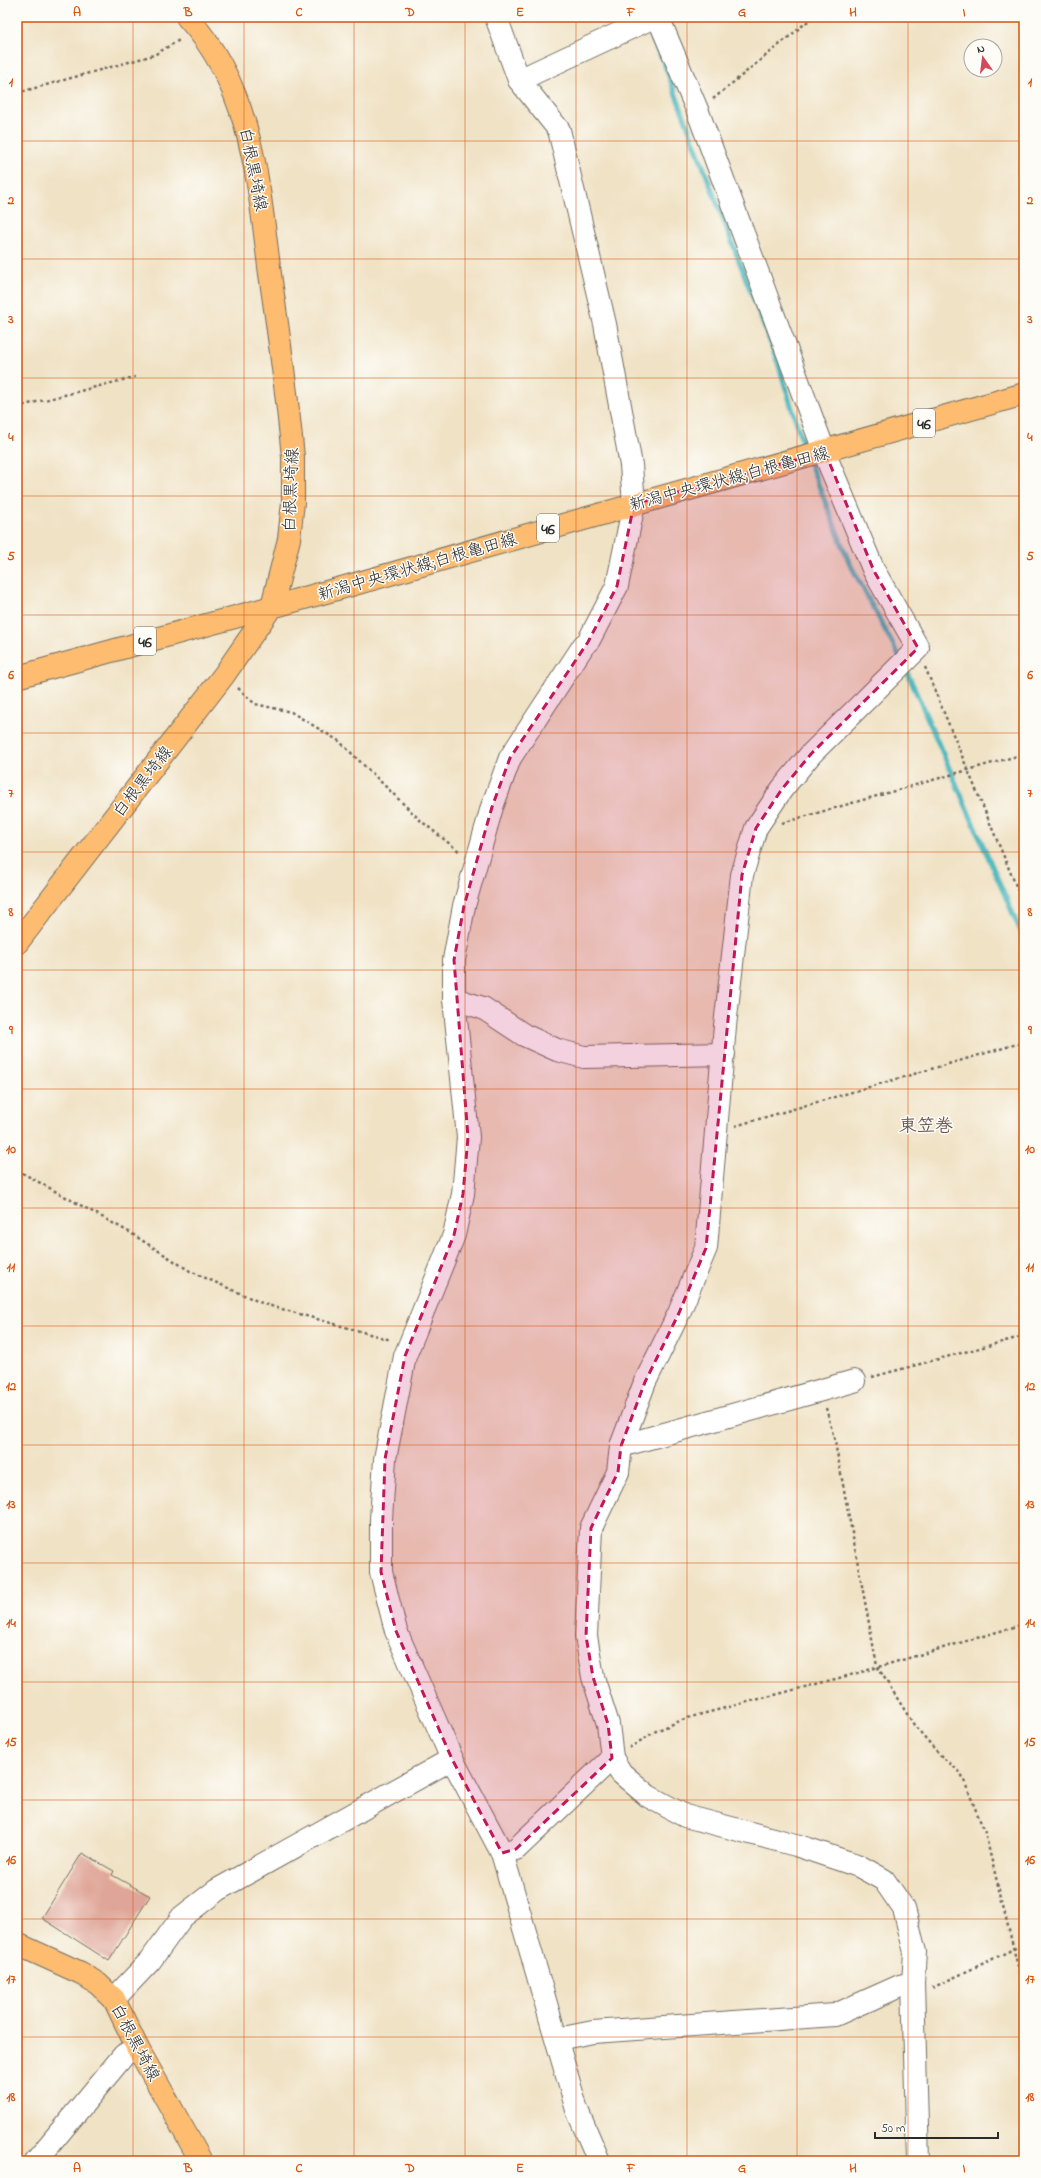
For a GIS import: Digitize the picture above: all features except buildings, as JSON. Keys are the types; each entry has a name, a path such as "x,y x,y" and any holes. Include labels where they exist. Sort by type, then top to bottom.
{"main road":[{"name":"白根黒埼線","path":"17,943 224,675 272,606 289,539 293,502 292,457 260,186 244,120 233,90 192,23"},
{"name":"新潟中央環状線;白根亀田線","path":"17,677 825,452 1024,394"},
{"name":"白根黒埼線","path":"17,1944 81,1972 98,1984 114,1999 137,2047 201,2161"}],"street":[{"path":"496,17 519,80 559,130 605,324 631,464 634,504 617,586 588,642 584,645 510,758 492,807 464,906 454,960 454,999 468,1137 463,1194 454,1235 405,1356 385,1459 381,1519 381,1572 396,1631 452,1759 502,1853 558,2039 577,2110 599,2161"},
{"path":"519,80 654,17"},
{"path":"658,17 698,112 825,452 874,571 918,648 811,754 782,789 756,828 742,875 706,1248 680,1313 645,1382 621,1446 618,1472 591,1528 586,1608 586,1636 593,1677 608,1724 612,1758 621,1773 648,1796 685,1816 796,1846 859,1866 884,1880 904,1909 915,1952 913,1983 915,2010 918,2161"},
{"path":"454,999 483,1008 524,1035 557,1050 584,1057 724,1054"},
{"path":"621,1446 854,1381"},
{"path":"502,1853 516,1849 612,1758"},
{"path":"114,1999 150,1961 182,1917 217,1890 452,1759"},
{"path":"558,2039 593,2032 835,2015 900,1986 913,1983"},
{"path":"36,2161 124,2055 137,2047"}],"path":[{"path":"698,112 813,17"},
{"path":"17,93 154,55 192,23"},
{"path":"17,407 135,377"},
{"path":"918,648 1024,906"},
{"path":"224,675 254,704 291,712 339,741 421,821 476,863"},
{"path":"756,828 968,771 1024,754"},
{"path":"717,1129 733,1126 1024,1042"},
{"path":"17,1170 129,1232 197,1274 264,1304 409,1346"},
{"path":"854,1381 1024,1336"},
{"path":"821,1390 835,1442 877,1666 914,1725 940,1755 961,1773 985,1833 1024,1991"},
{"path":"612,1758 656,1731 687,1718 1024,1624"},
{"path":"913,1983 926,1991 1024,1944"}],"highlighted area":[{"path":"825,452 874,571 918,648 811,754 782,789 756,828 742,875 706,1248 679,1313 645,1382 621,1446 618,1472 591,1528 586,1636 593,1677 608,1724 612,1758 516,1849 502,1853 452,1759 396,1631 381,1572 385,1459 405,1356 454,1235 463,1194 468,1137 454,960 464,906 492,807 510,758 588,642 617,586 634,504"}],"waterway":[{"path":"646,26 665,66 779,366 805,451"},
{"path":"809,461 849,562 900,658"},
{"path":"905,667 1024,939"}],"district":[{"name":"東笠巻","path":"926,1125"}]}
